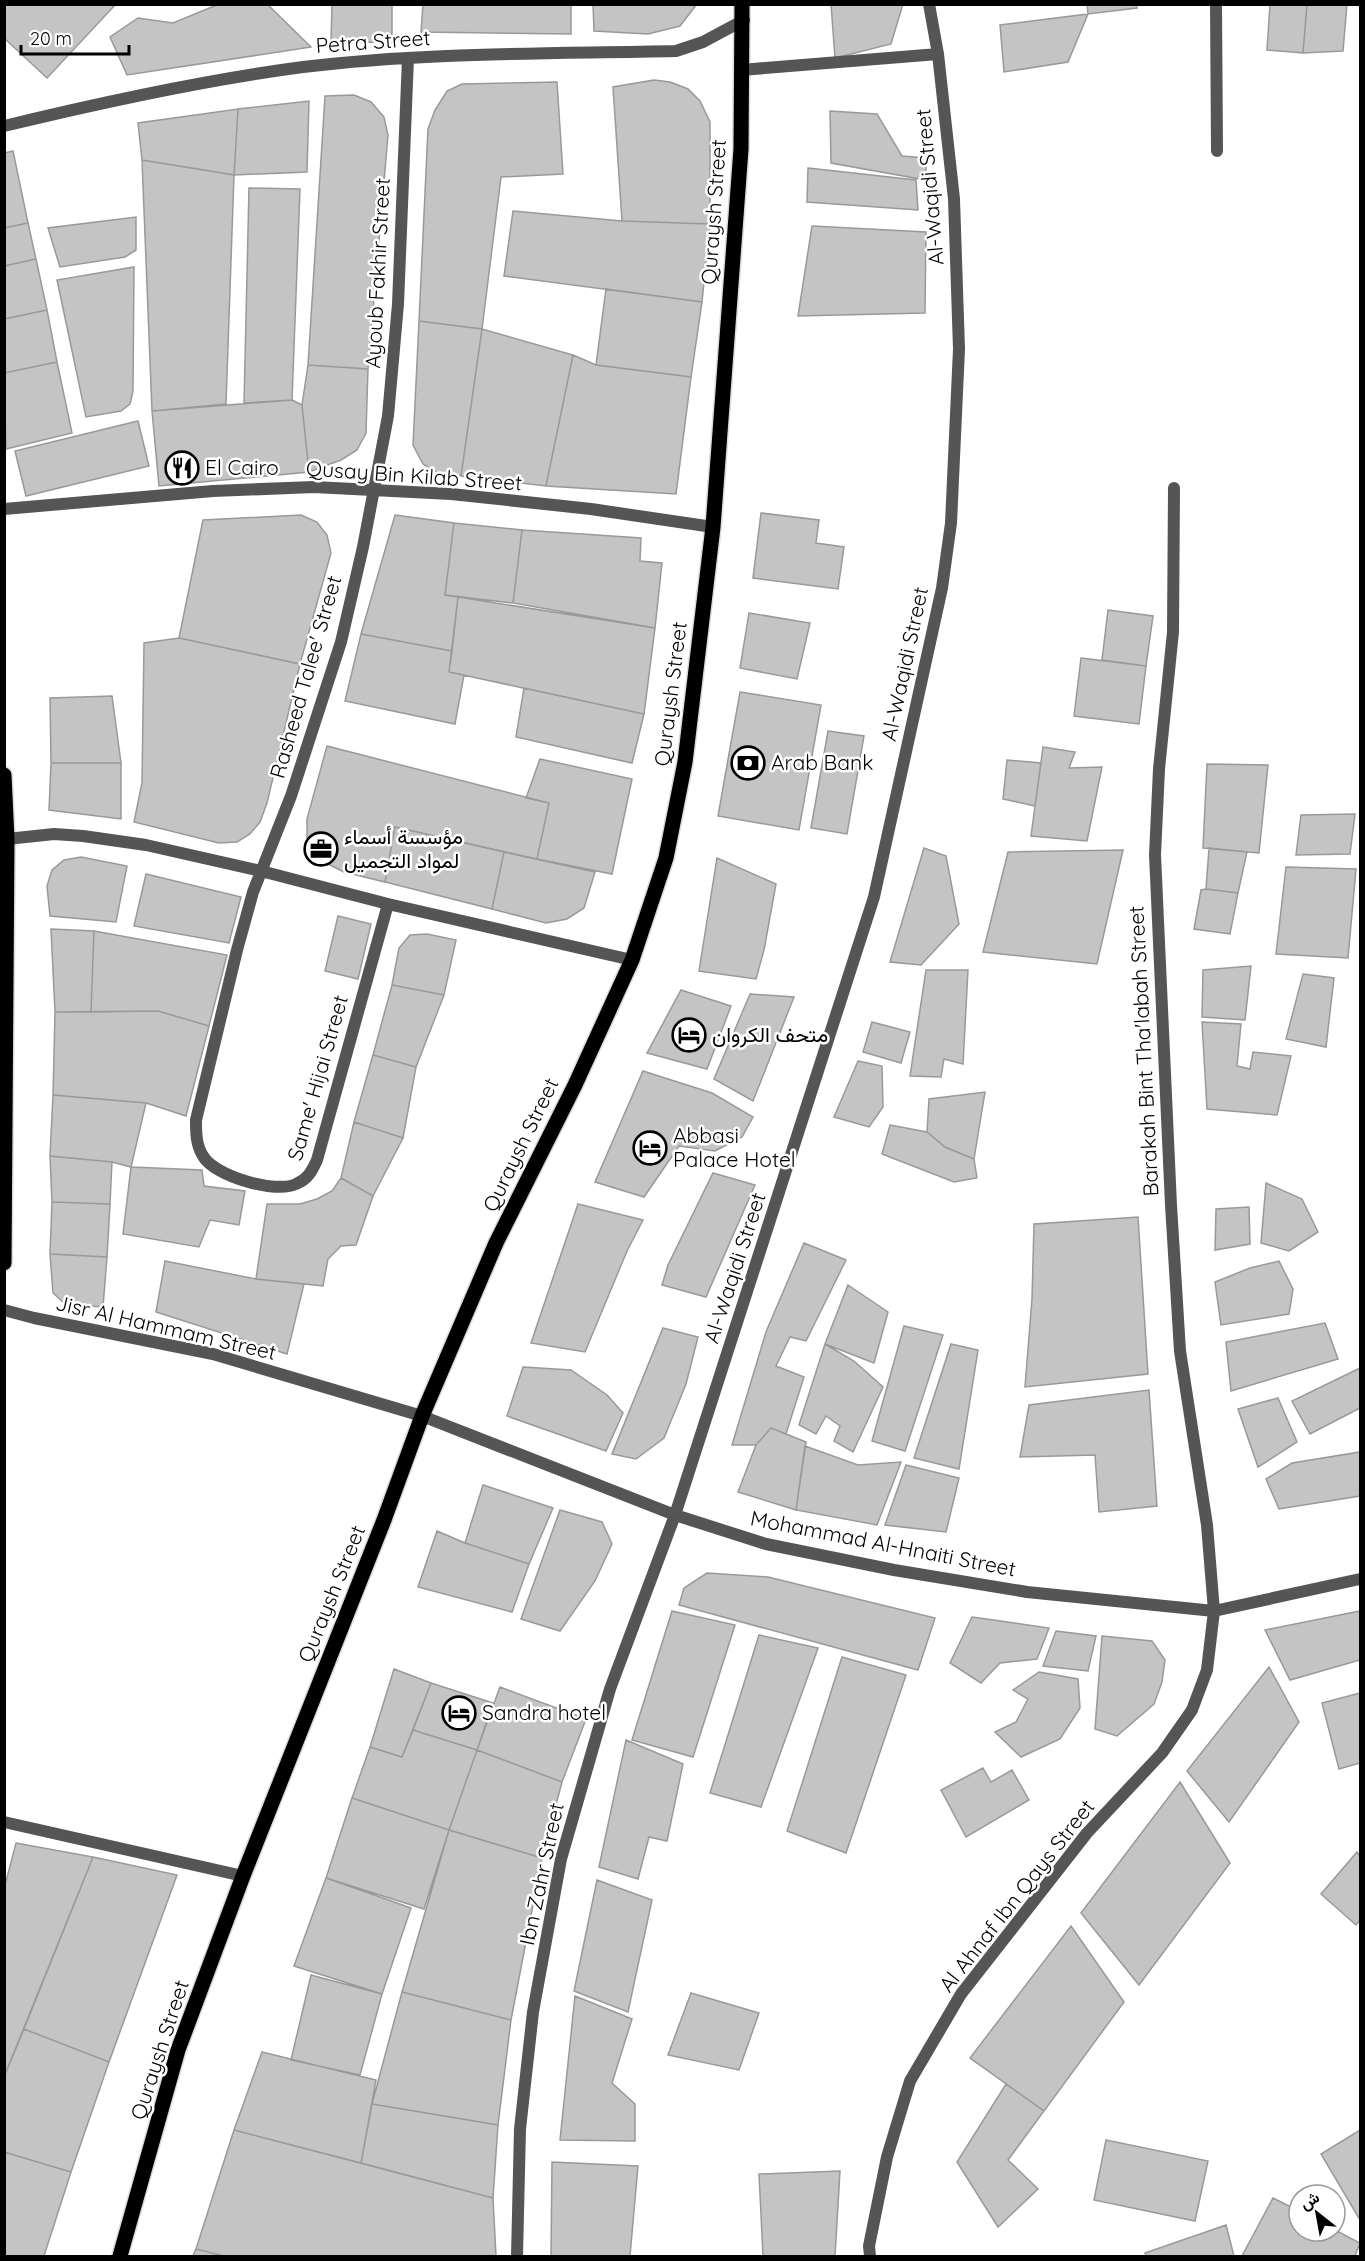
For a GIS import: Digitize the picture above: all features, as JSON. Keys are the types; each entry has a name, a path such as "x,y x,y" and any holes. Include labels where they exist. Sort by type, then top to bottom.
{"main road":[{"name":"Quraysh Street","path":"120,2256 178,2050 243,1876 384,1520 422,1416 496,1243 632,960 666,858 685,762 713,527 741,149 743,12"},
{"path":"4,775 8,839 4,1263"}],"street":[{"name":"Al-Waqidi Street","path":"675,1515 874,897 942,588 951,523 959,349 954,198 938,54 929,4"},
{"path":"1216,4 1217,151"},
{"name":"Petra Street","path":"4,126 129,96 303,67 408,58 676,51 704,42 743,12"},
{"path":"741,70 938,54"},
{"name":"Ayoub Fakhir Street","path":"374,489 388,416 398,304 408,58"},
{"name":"Qusay Bin Kilab Street","path":"4,509 224,491 314,487 451,494 568,506 713,527"},
{"name":"Barakah Bint Tha'labah Street","path":"1174,488 1173,632 1159,769 1155,855 1180,1351 1208,1525 1214,1611"},
{"name":"Rasheed Talee' Street","path":"261,871 291,796 341,642 374,489"},
{"path":"8,839 54,834 84,836 146,846 261,871 388,904 632,960"},
{"name":"Same' Hijai Street","path":"261,871 231,973 196,1120 196,1140 203,1158 220,1173 271,1188 294,1186 309,1176 317,1160 388,904"},
{"name":"Jisr Al Hammam Street","path":"4,1310 213,1354 422,1416"},
{"name":"Mohammad Al-Hnaiti Street","path":"422,1416 675,1515 766,1544 894,1570 1027,1592 1214,1611 1360,1580"},
{"name":"Ibn Zahr Street","path":"517,2256 520,2129 534,2012 561,1859 610,1689 675,1515"},
{"name":"Al Ahnaf Ibn Qays Street","path":"870,2256 887,2157 910,2081 961,1994 1088,1833 1162,1753 1192,1710 1206,1670 1214,1611"},
{"path":"4,1822 243,1876"}],"building":[{"path":"4,4 116,4 47,78 4,38"},
{"path":"219,4 267,4 311,47 127,75 110,37 138,18 173,23"},
{"path":"332,4 392,4 392,42 331,43"},
{"path":"423,4 571,4 571,34 421,32"},
{"path":"593,4 697,4 680,26 648,34 594,31"},
{"path":"831,4 903,4 891,44 835,58"},
{"path":"1087,4 1136,4 1137,8 1088,14"},
{"path":"1270,4 1307,4 1303,53 1267,50"},
{"path":"1307,4 1347,4 1343,51 1303,53"},
{"path":"1088,14 1068,62 1004,72 1000,25"},
{"path":"654,80 670,82 688,89 700,101 710,122 710,224 622,221 613,87"},
{"path":"557,82 563,174 501,177 482,329 419,321 428,129 435,110 447,91 462,84"},
{"path":"354,95 371,102 384,117 388,135 368,369 308,365 325,96"},
{"path":"309,101 307,172 234,175 238,109"},
{"path":"238,109 234,175 142,160 138,123"},
{"path":"830,111 877,114 902,156 926,158 926,180 831,163"},
{"path":"13,151 28,223 4,228 4,153"},
{"path":"142,160 234,175 226,404 152,411"},
{"path":"808,168 916,180 918,210 807,202"},
{"path":"249,188 300,189 292,400 244,403"},
{"path":"513,211 622,221 710,224 702,302 504,276"},
{"path":"136,217 136,250 125,257 60,267 48,228"},
{"path":"28,223 36,259 4,266 4,228"},
{"path":"812,226 926,232 925,313 798,316"},
{"path":"36,259 47,310 4,319 4,266"},
{"path":"134,267 133,391 130,404 121,411 86,417 57,280"},
{"path":"606,289 702,302 691,377 596,365"},
{"path":"47,310 57,362 4,373 4,319"},
{"path":"419,321 482,329 461,476 439,474 423,464 413,445"},
{"path":"482,329 573,355 546,486 461,476"},
{"path":"573,355 596,365 691,377 676,494 546,486"},
{"path":"57,362 72,433 6,449 4,373"},
{"path":"308,365 368,369 366,433 357,450 341,460 309,472 302,405"},
{"path":"292,400 302,405 309,472 159,486 152,411"},
{"path":"138,421 149,466 26,496 15,451"},
{"path":"761,513 819,520 816,543 844,547 838,589 753,578"},
{"path":"301,515 317,522 327,535 331,553 300,664 179,638 203,520"},
{"path":"395,515 454,523 445,595 458,597 452,651 361,634"},
{"path":"454,523 522,530 513,603 445,595"},
{"path":"522,530 641,538 640,561 662,563 655,628 513,603"},
{"path":"458,597 655,628 644,714 449,672"},
{"path":"1108,610 1153,616 1146,666 1102,660"},
{"path":"749,613 810,623 797,679 740,668"},
{"path":"361,634 452,651 449,672 464,675 455,724 345,701"},
{"path":"179,638 300,664 267,803 260,822 250,834 237,842 219,843 134,822 142,783 144,643"},
{"path":"1081,658 1146,666 1139,724 1074,716"},
{"path":"524,688 644,714 632,763 516,737"},
{"path":"740,692 821,705 799,830 718,816"},
{"path":"112,696 121,763 51,763 50,698"},
{"path":"828,731 864,736 847,834 811,828"},
{"path":"327,746 549,803 537,859 395,827 385,882 344,872 330,865 317,855 307,838 307,819"},
{"path":"1043,747 1075,752 1069,768 1102,767 1087,841 1031,836"},
{"path":"540,759 632,779 612,874 537,859 549,803 526,798"},
{"path":"1007,760 1041,763 1035,806 1003,799"},
{"path":"51,763 121,763 121,819 49,810"},
{"path":"1207,764 1268,765 1259,853 1203,848"},
{"path":"1355,814 1350,854 1296,855 1301,815"},
{"path":"395,827 504,852 492,909 385,882"},
{"path":"924,848 946,856 959,924 921,965 890,962"},
{"path":"1209,848 1247,852 1238,893 1206,889"},
{"path":"1123,850 1097,964 983,952 1008,852"},
{"path":"504,852 595,872 584,908 567,919 546,923 492,909"},
{"path":"81,857 127,866 116,922 50,916 47,886 52,870 64,860"},
{"path":"717,858 776,884 764,950 756,979 699,971"},
{"path":"1286,867 1356,869 1348,958 1276,954"},
{"path":"146,874 241,897 229,943 134,926"},
{"path":"1201,890 1238,893 1230,934 1194,929"},
{"path":"338,916 371,924 358,979 325,971"},
{"path":"51,929 94,931 91,1012 55,1012"},
{"path":"94,931 227,955 209,1026 158,1011 91,1012"},
{"path":"427,934 456,940 444,995 392,985 399,948 410,935"},
{"path":"1251,966 1245,1020 1202,1017 1203,970"},
{"path":"926,970 968,970 963,1064 944,1059 941,1077 910,1076"},
{"path":"1303,974 1334,978 1326,1047 1286,1039"},
{"path":"392,985 444,995 416,1067 373,1055"},
{"path":"681,990 731,1006 707,1069 647,1053"},
{"path":"750,994 794,997 753,1101 714,1079"},
{"path":"158,1011 209,1026 186,1116 146,1103 53,1095 55,1012"},
{"path":"872,1022 910,1032 901,1063 863,1052"},
{"path":"1202,1022 1241,1024 1237,1066 1250,1069 1253,1052 1291,1056 1277,1115 1207,1109"},
{"path":"373,1055 416,1067 403,1138 354,1122"},
{"path":"858,1061 882,1066 883,1107 869,1127 834,1117"},
{"path":"643,1071 712,1093 753,1117 742,1137 715,1151 679,1146 644,1197 595,1182"},
{"path":"985,1092 974,1159 945,1147 927,1132 929,1099"},
{"path":"53,1095 146,1103 131,1167 112,1162 50,1156"},
{"path":"354,1122 403,1138 373,1196 341,1178"},
{"path":"890,1125 927,1132 945,1147 974,1159 977,1178 954,1182 882,1154"},
{"path":"50,1156 112,1162 110,1204 52,1202"},
{"path":"131,1167 202,1170 204,1186 245,1191 239,1225 210,1220 199,1247 123,1234"},
{"path":"713,1173 755,1185 706,1297 662,1285 668,1265"},
{"path":"341,1178 373,1196 356,1245 341,1246 328,1259 323,1286 256,1279 267,1204 300,1204 317,1199 332,1191"},
{"path":"1266,1183 1302,1199 1318,1232 1289,1251 1261,1243"},
{"path":"52,1202 110,1204 107,1257 50,1254"},
{"path":"578,1204 643,1220 627,1251 585,1352 531,1343"},
{"path":"1249,1207 1250,1244 1215,1250 1216,1209"},
{"path":"1138,1217 1148,1374 1025,1387 1032,1299 1034,1224"},
{"path":"804,1243 846,1260 806,1341 790,1337 776,1366 804,1377 786,1434 771,1428 756,1445 732,1445 766,1332"},
{"path":"50,1254 107,1257 103,1307 65,1304 53,1293"},
{"path":"165,1261 256,1279 304,1284 287,1354 156,1312"},
{"path":"1279,1261 1293,1289 1289,1314 1221,1325 1215,1282 1250,1268"},
{"path":"848,1285 888,1312 874,1363 825,1344"},
{"path":"1325,1323 1338,1359 1231,1391 1226,1342"},
{"path":"904,1326 943,1335 905,1451 872,1441"},
{"path":"663,1328 698,1337 686,1384 664,1438 636,1459 612,1454"},
{"path":"825,1344 854,1361 883,1387 853,1452 834,1441 840,1426 826,1416 816,1434 799,1425"},
{"path":"951,1344 978,1350 959,1469 914,1458"},
{"path":"523,1367 571,1370 607,1395 623,1413 606,1451 507,1416"},
{"path":"1360,1368 1360,1408 1310,1434 1292,1401"},
{"path":"1149,1390 1157,1506 1099,1512 1095,1455 1020,1457 1029,1405"},
{"path":"1278,1398 1297,1442 1258,1467 1238,1409"},
{"path":"771,1428 806,1442 796,1510 738,1492 756,1445"},
{"path":"805,1446 858,1465 901,1462 877,1525 796,1510"},
{"path":"1360,1452 1360,1496 1279,1509 1266,1479 1292,1463"},
{"path":"906,1465 959,1478 946,1532 885,1525"},
{"path":"483,1485 553,1508 529,1564 465,1543"},
{"path":"560,1510 602,1522 612,1544 595,1581 560,1631 521,1619"},
{"path":"437,1531 465,1543 529,1564 512,1612 418,1587"},
{"path":"707,1573 768,1577 935,1618 918,1670 679,1605 684,1588"},
{"path":"672,1611 735,1625 693,1757 632,1740"},
{"path":"1360,1611 1360,1660 1290,1680 1265,1630"},
{"path":"972,1617 1049,1628 1037,1659 1000,1663 981,1683 950,1663"},
{"path":"1056,1631 1096,1636 1088,1671 1043,1666"},
{"path":"759,1635 818,1648 761,1807 710,1793"},
{"path":"1102,1636 1152,1641 1165,1660 1162,1682 1154,1704 1117,1736 1095,1729"},
{"path":"842,1657 906,1675 846,1853 787,1831"},
{"path":"1269,1667 1299,1722 1229,1822 1187,1771"},
{"path":"394,1669 431,1683 402,1757 370,1747"},
{"path":"1039,1672 1078,1679 1080,1708 1060,1739 1021,1757 995,1732 1016,1722 1028,1699 1013,1690"},
{"path":"431,1683 493,1703 477,1750 413,1730"},
{"path":"500,1687 586,1719 562,1782 477,1750"},
{"path":"1360,1693 1360,1763 1339,1769 1322,1703"},
{"path":"413,1730 477,1750 449,1830 352,1798 370,1747 402,1757"},
{"path":"626,1740 683,1764 667,1841 649,1837 638,1879 599,1867"},
{"path":"477,1750 562,1782 542,1858 449,1830"},
{"path":"983,1768 991,1782 1012,1770 1029,1800 966,1837 941,1790"},
{"path":"1180,1782 1230,1863 1139,1985 1081,1913"},
{"path":"352,1798 449,1830 424,1909 326,1878"},
{"path":"449,1830 542,1858 511,2020 402,1992"},
{"path":"16,1843 93,1857 4,2077 4,1889"},
{"path":"1357,1852 1360,1856 1360,1920 1356,1925 1321,1894"},
{"path":"93,1857 177,1875 109,2062 24,2029"},
{"path":"326,1878 411,1908 382,1994 294,1966"},
{"path":"597,1880 652,1900 628,2012 574,1991"},
{"path":"1071,1926 1124,2002 1044,2111 970,2058"},
{"path":"311,1975 382,1994 360,2075 291,2060"},
{"path":"402,1992 511,2020 498,2125 372,2104"},
{"path":"691,1993 759,2013 739,2070 668,2055"},
{"path":"575,1996 632,2019 612,2083 635,2104 635,2141 560,2140"},
{"path":"24,2029 109,2062 71,2172 4,2152 4,2077"},
{"path":"262,2052 376,2080 361,2163 234,2130"},
{"path":"1006,2084 1044,2111 1008,2160 1038,2189 998,2227 957,2162"},
{"path":"372,2104 498,2125 493,2198 361,2163"},
{"path":"234,2130 493,2198 496,2256 224,2256 196,2249"},
{"path":"1360,2130 1360,2220 1347,2198 1347,2183 1338,2183 1321,2154"},
{"path":"1106,2140 1208,2161 1195,2221 1094,2200"},
{"path":"4,2152 71,2172 44,2256 4,2256"},
{"path":"552,2162 638,2166 630,2256 551,2256"},
{"path":"840,2171 835,2256 763,2256 759,2174"},
{"path":"1273,2198 1287,2205 1287,2243 1347,2243 1347,2236 1360,2243 1355,2256 1242,2256"},
{"path":"1226,2225 1234,2256 1146,2256 1145,2253"},
{"path":"196,2249 224,2256 193,2256"}],"place":[{"name":"El Cairo","path":"182,468"},
{"name":"Arab Bank","path":"748,763"},
{"name":"مؤسسة أسماء لمواد التجميل","path":"321,849"},
{"name":"متحف الكروان","path":"689,1035"},
{"name":"Abbasi Palace Hotel","path":"650,1148"},
{"name":"Sandra hotel","path":"459,1713"}]}
